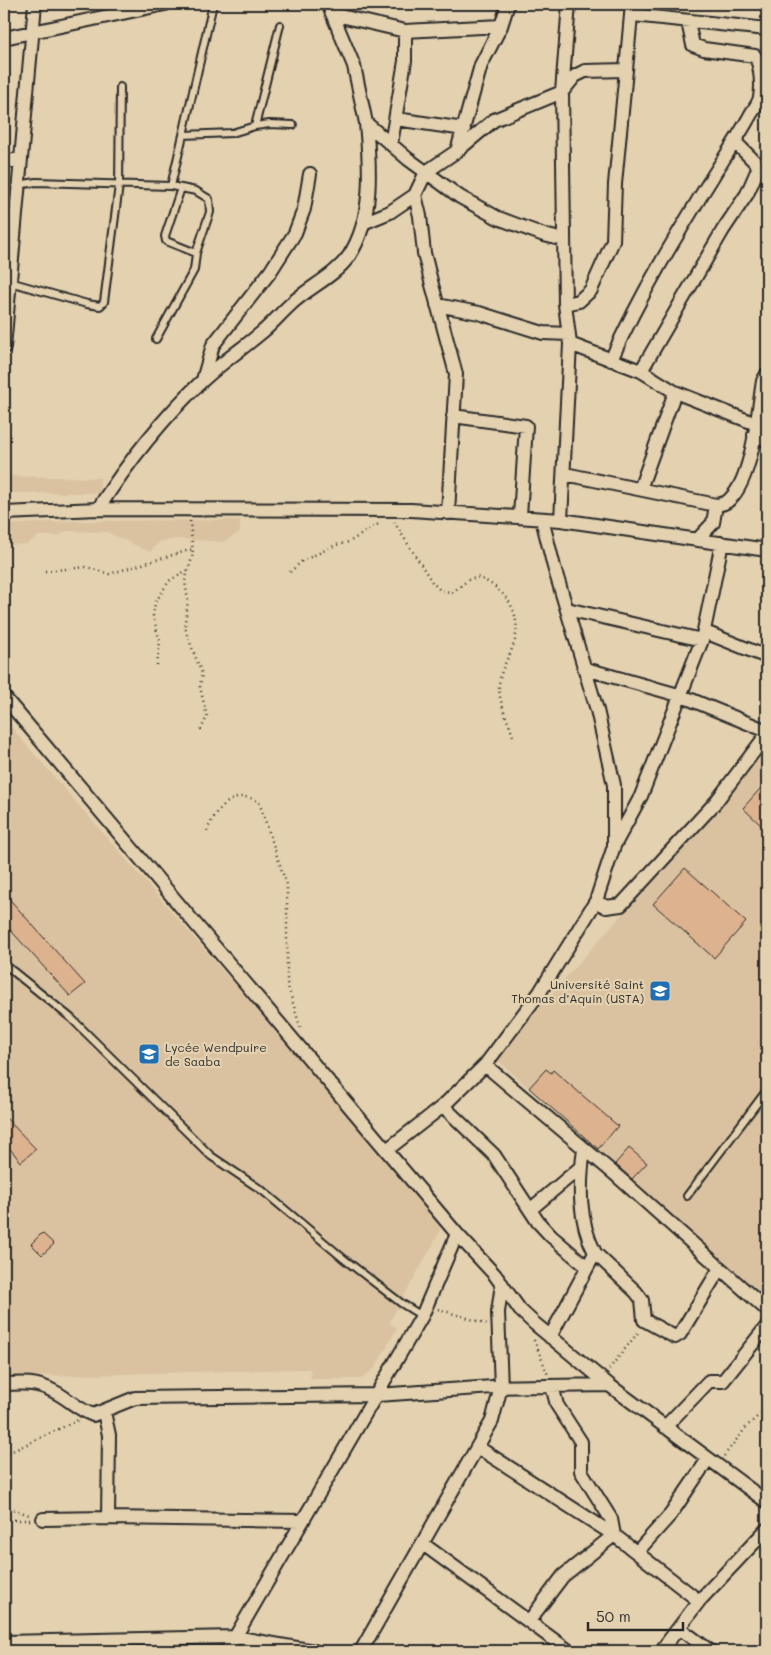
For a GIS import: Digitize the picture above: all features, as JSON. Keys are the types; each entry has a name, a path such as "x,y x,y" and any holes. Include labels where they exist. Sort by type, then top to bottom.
{"street":[{"path":"4,347 35,4"},
{"path":"4,38 166,4"},
{"path":"457,151 481,65 501,26 508,4"},
{"path":"561,520 565,474 569,339 565,304 562,92 568,4"},
{"path":"330,9 405,31 501,26"},
{"path":"98,509 116,480 162,422 204,380 293,302 337,270 350,254 363,223 368,194 369,151 366,123 354,66 330,9"},
{"path":"565,304 579,300 591,290 612,240 615,184 632,9 688,22 767,29"},
{"path":"611,360 632,314 673,242 736,143 760,99 764,87 755,56 704,49 693,45 688,22"},
{"path":"391,144 405,61 405,31"},
{"path":"363,223 390,212 414,195 426,172 457,151 494,120 562,92 575,76 585,71 626,70"},
{"path":"396,119 464,129"},
{"path":"366,123 460,197 498,218 544,236 564,240"},
{"path":"641,371 723,230 747,194 757,164 736,143"},
{"path":"4,162 20,159"},
{"path":"204,380 213,345 270,272 295,233 304,209 310,174"},
{"path":"414,195 420,216 424,253 456,374 448,513"},
{"path":"437,305 479,313 569,339 611,360 641,371 675,392 755,430 767,440"},
{"path":"565,474 716,505 730,500 747,468 763,381 767,374"},
{"path":"640,489 675,392"},
{"path":"453,416 526,426 520,516"},
{"path":"696,540 713,523 716,505"},
{"path":"4,513 98,509 388,510 520,516 561,520 767,550"},
{"path":"542,519 598,710 614,785 614,846"},
{"path":"388,1149 443,1106 485,1065 540,992 596,901 614,846 641,796 682,696 704,636 722,543"},
{"path":"567,609 704,636 767,657"},
{"path":"586,669 682,696 767,732 715,803 622,905 606,907 596,901"},
{"path":"4,697 502,1284 520,1310 605,1382 767,1502"},
{"path":"485,1065 584,1149 767,1310"},
{"path":"443,1106 494,1155 551,1236 587,1267"},
{"path":"584,1149 582,1210 595,1253 636,1292 643,1305 644,1320 673,1337 679,1336 720,1268"},
{"path":"531,1209 582,1166"},
{"path":"227,1651 378,1395 425,1311 458,1234"},
{"path":"550,1337 595,1253"},
{"path":"361,1651 479,1448 492,1422 501,1387 498,1327 502,1284"},
{"path":"665,1427 701,1387 709,1381 723,1381 767,1326"},
{"path":"4,1384 33,1383 54,1391 80,1410 99,1413 135,1398 378,1395 605,1382"},
{"path":"552,1386 557,1405 581,1442 581,1471 611,1519 614,1535"},
{"path":"99,1413 109,1435 108,1518"},
{"path":"479,1448 614,1535 699,1601"},
{"path":"637,1552 671,1514 712,1462"},
{"path":"43,1519 303,1521"},
{"path":"661,1651 699,1601 767,1529"},
{"path":"529,1621 563,1576 614,1535"},
{"path":"423,1544 569,1651"},
{"path":"679,1628 710,1651"},
{"path":"4,1642 235,1637 314,1651"},
{"path":"86,1651 93,1639"}],"lane":[{"path":"170,186 213,4"},
{"path":"255,126 280,26"},
{"path":"10,282 100,306 104,302 119,184 120,88"},
{"path":"183,135 232,133 255,126 293,125"},
{"path":"18,185 36,182 170,186 196,191 209,199 210,212 196,253 194,270 156,338"},
{"path":"181,188 165,236 166,241 196,253"},
{"path":"4,964 71,1018 212,1156 263,1191 344,1259 401,1303 425,1311"},
{"path":"687,1196 767,1090"}],"path":[{"path":"190,510 193,549 185,580 188,601 185,622 186,632 202,674 200,686 207,717 200,731"},
{"path":"290,572 302,561 336,545 349,542 383,521 388,510"},
{"path":"388,510 398,531 432,582 441,591 454,592 468,580 477,576 499,590 513,606 516,622 514,640 500,673 499,689 514,739"},
{"path":"44,571 87,567 109,574 193,549"},
{"path":"157,665 160,642 153,616 155,603 169,581 188,570"},
{"path":"207,830 211,820 228,800 254,798 259,802 287,886 287,983 309,1055"},
{"path":"425,1311 498,1327"},
{"path":"605,1382 644,1320"},
{"path":"531,1334 552,1386"},
{"path":"712,1462 767,1408"},
{"path":"4,1455 65,1425 99,1413"},
{"path":"4,1506 43,1519"},
{"path":"4,1520 43,1519"}],"shaded area":[{"path":"9,476 100,478 100,493 8,493"},
{"path":"240,520 240,532 223,542 181,539 160,541 150,552 107,532 66,531 59,536 39,536 27,544 4,545 4,525 67,521"},
{"name":"Lycée Wendpuire de Saaba","path":"4,719 440,1220 440,1232 389,1323 397,1328 375,1368 361,1379 311,1379 310,1369 4,1377"},
{"name":"Université Saint Thomas d’Aquin (USTA)","path":"767,750 767,1299 495,1058"}],"building":[{"path":"767,781 767,831 743,808"},
{"path":"685,868 746,922 714,958 653,904"},
{"path":"4,893 85,984 70,996 4,923"},
{"path":"546,1069 551,1073 553,1070 618,1126 598,1149 529,1088"},
{"path":"4,1116 36,1149 21,1162 4,1142"},
{"path":"629,1148 647,1163 632,1179 615,1164"},
{"path":"42,1233 54,1244 42,1255 31,1244"}],"place":[{"name":"Université Saint Thomas d’Aquin (USTA)","path":"660,991"},
{"name":"Lycée Wendpuire de Saaba","path":"149,1054"}]}
